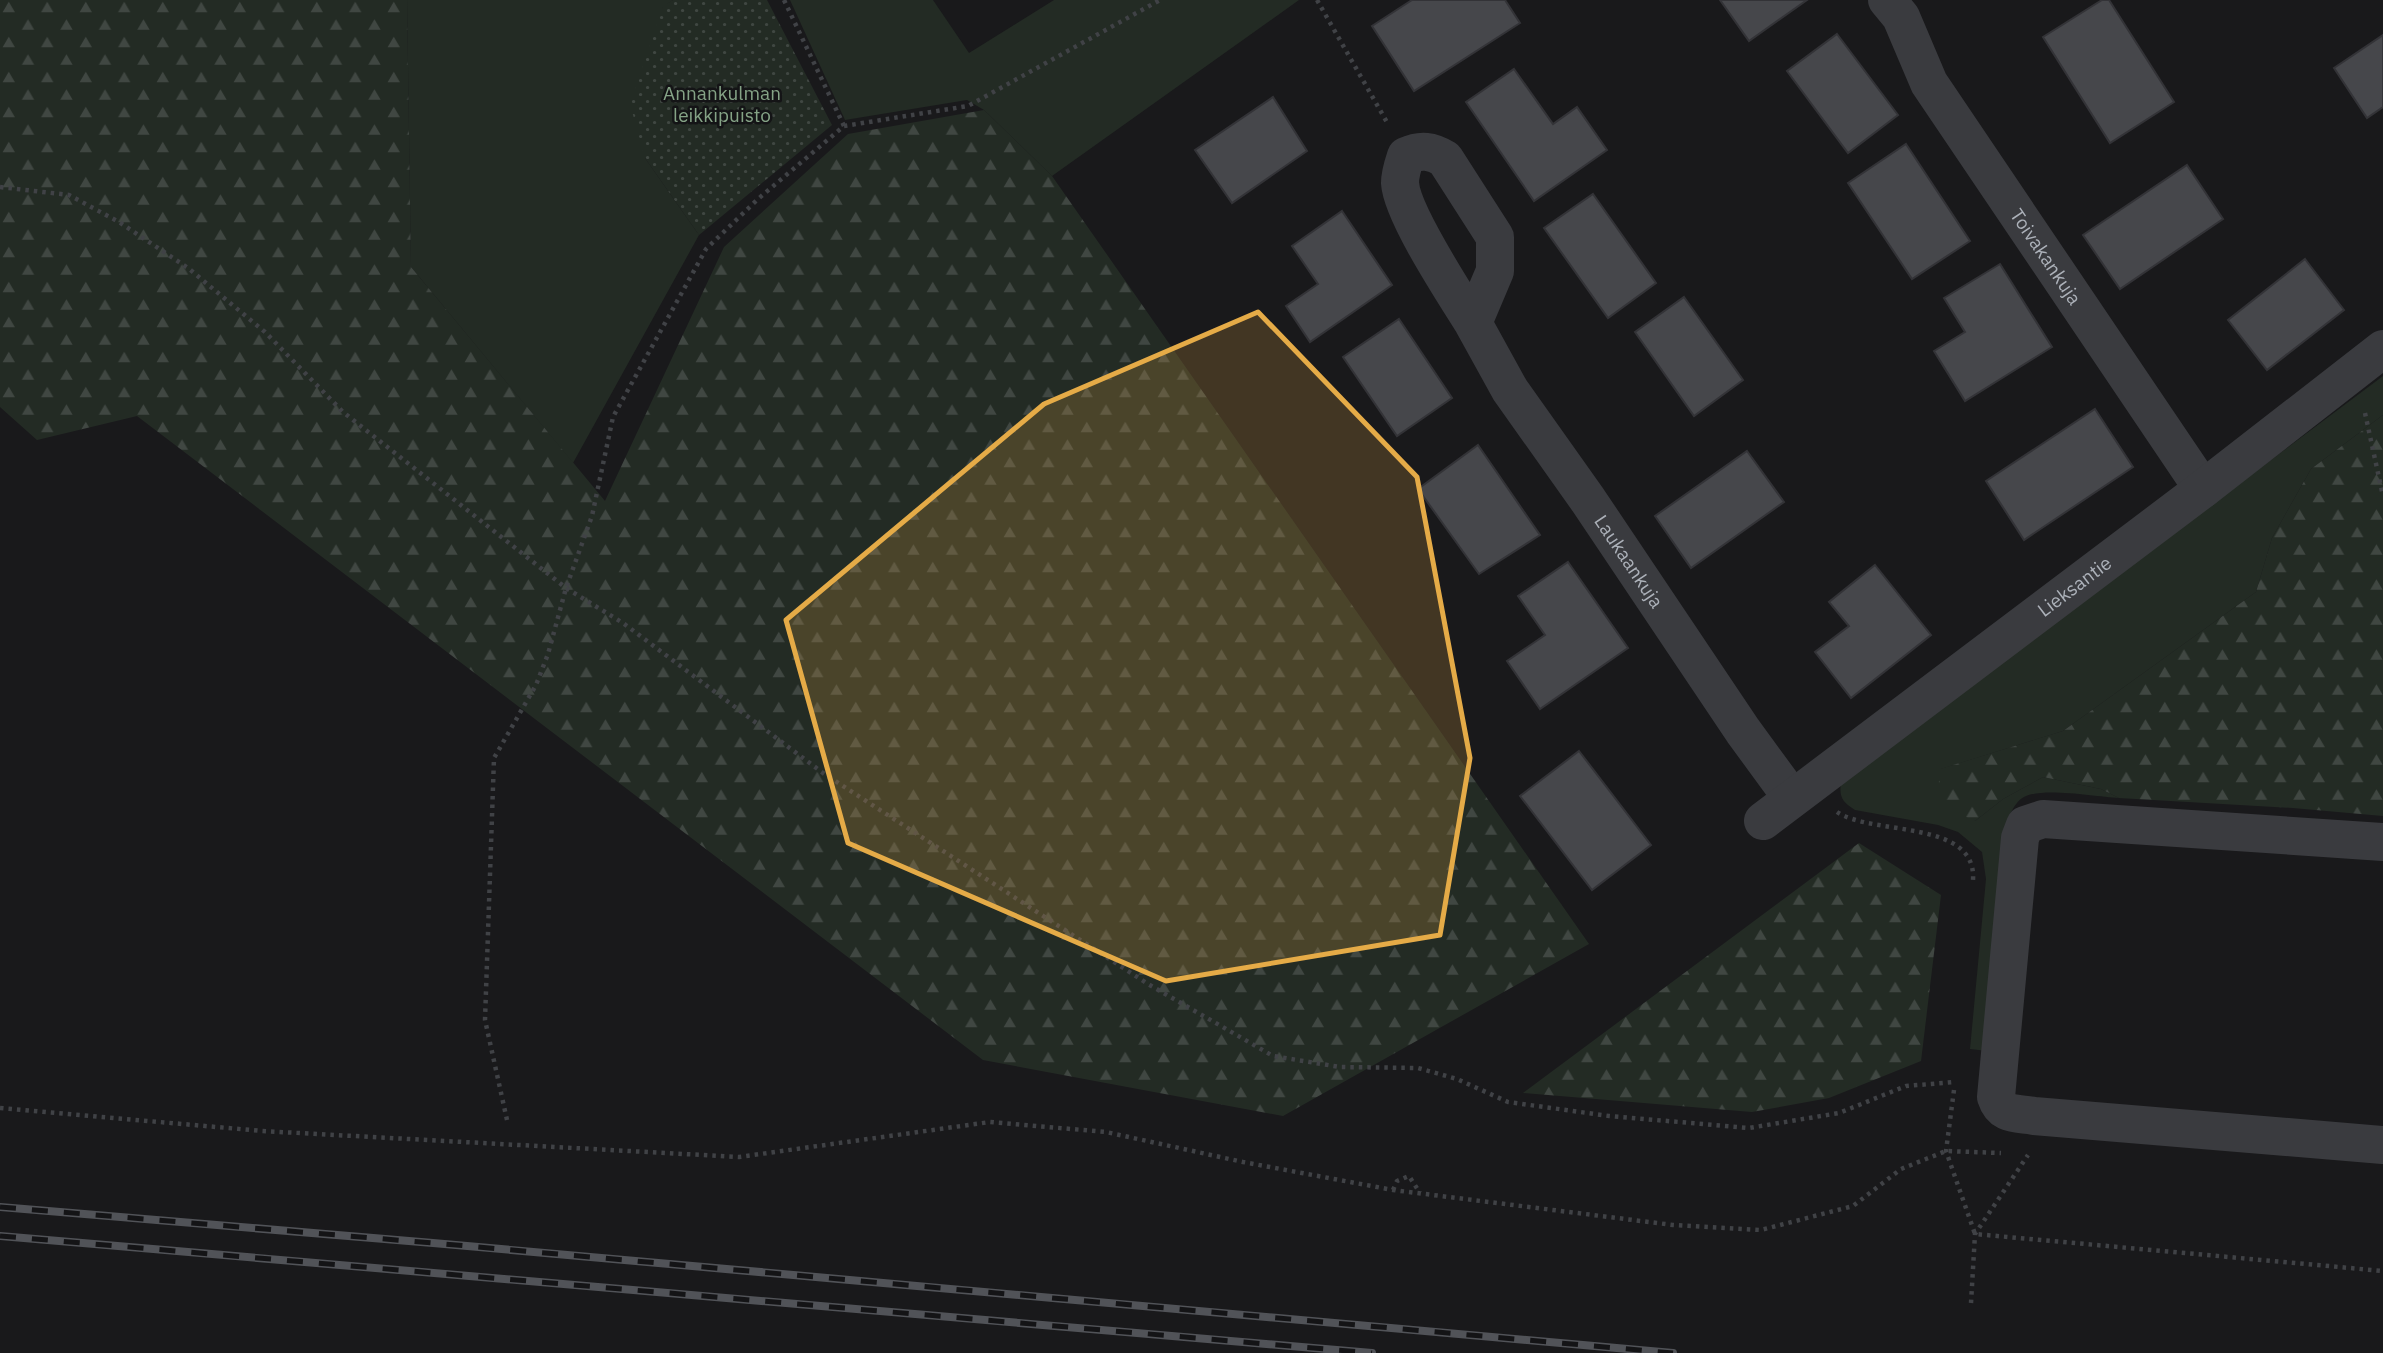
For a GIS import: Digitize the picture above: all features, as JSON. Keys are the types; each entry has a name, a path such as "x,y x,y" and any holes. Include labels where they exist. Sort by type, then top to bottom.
{"street":[{"name":"Toivakankuja","path":"1899,6 1929,83 2203,489"},
{"path":"1406,156 1426,151 1445,159 1495,237 1495,271 1473,323"},
{"name":"Laukaankuja","path":"1406,156 1400,183 1404,201 1443,276 1510,390 1588,500 1743,731 1777,810"},
{"name":"Lieksantie","path":"1777,810 2203,489 2371,358"},
{"path":"2383,842 2042,819 2025,825 2020,838 1996,1097 1999,1107 2006,1112 2034,1116 2383,1145"}],"path":[{"path":"784,0 844,126"},
{"path":"508,1120 485,1020 494,758 536,685 548,654 566,588 592,516 613,417 706,249 758,198 844,126 968,106 1160,0"},
{"path":"1318,0 1406,156"},
{"path":"0,187 69,195 119,222 188,268 265,332 343,412 566,588 623,623 823,773 1148,984 1273,1056 1340,1067 1418,1068 1457,1079 1508,1102 1609,1116 1749,1128 1839,1113 1906,1086 1955,1082"},
{"path":"2371,358 2366,425 2383,496"},
{"path":"0,1108 262,1131 739,1157 990,1122 1106,1132 1243,1162 1421,1194 1674,1225 1761,1230 1853,1206 1901,1169 1946,1152"},
{"path":"1971,1303 1975,1234 2029,1153"},
{"path":"1393,1190 1397,1181 1409,1176 1421,1194"}],"highlighted area":[{"path":"1258,312 1417,477 1470,758 1440,935 1166,981 848,843 786,620 1044,404"}],"green space":[{"path":"0,0 407,0 411,267 605,501 724,247 848,134 984,110 1052,176 1589,944 1283,1116 983,1060 137,416 37,440 0,407"},
{"path":"407,0 673,0 663,7 645,158 699,235 573,463 411,267"},
{"name":"Annankulman leikkipuisto","path":"673,0 767,0 832,125 699,235 645,158 630,104 663,6"},
{"path":"790,0 933,0 969,53 1054,0 1299,0 1052,176 984,110 967,100 845,120"},
{"path":"2383,376 2383,415 2311,469 2272,538 2256,592 2063,731 1941,769 1975,821 2003,799 2043,777 2101,789 2119,798 2070,793 2033,794 2018,802 2010,814 1987,1051 1970,1049 1986,879 1982,852 1958,832 1938,825 1855,810 1842,799 1841,782"},
{"path":"2383,415 2383,816 2119,798 2101,789 2043,777 2003,799 1975,821 1937,804 1940,769 2063,731 2256,592 2272,538 2311,469"},
{"path":"1859,843 1941,895 1921,1061 1829,1098 1752,1112 1523,1093"}],"building":[{"path":"1412,0 1505,0 1520,23 1414,91 1372,26"},
{"path":"1720,0 1807,0 1749,41"},
{"path":"2102,0 2109,0 2174,102 2110,143 2043,37"},
{"path":"1837,34 1898,115 1848,153 1787,71"},
{"path":"2383,35 2383,107 2367,118 2334,68"},
{"path":"1514,69 1553,124 1577,107 1607,150 1534,201 1466,102"},
{"path":"1273,97 1307,151 1232,203 1195,150"},
{"path":"1906,144 1970,241 1912,279 1848,183"},
{"path":"2187,165 2223,219 2120,289 2083,235"},
{"path":"1593,194 1656,283 1608,318 1544,228"},
{"path":"1342,211 1392,285 1310,342 1286,306 1318,284 1292,246"},
{"path":"2305,259 2344,310 2267,370 2228,320"},
{"path":"2000,264 2052,347 1965,401 1934,351 1965,332 1944,298"},
{"path":"1684,297 1743,380 1694,416 1635,332"},
{"path":"1399,319 1452,398 1397,436 1343,357"},
{"path":"2095,409 2133,467 2024,540 1986,481"},
{"path":"1478,445 1540,535 1479,574 1418,489"},
{"path":"1747,451 1784,502 1691,568 1655,516"},
{"path":"1568,562 1628,648 1540,709 1507,661 1545,635 1518,596"},
{"path":"1875,565 1931,635 1851,698 1815,652 1849,626 1829,602"},
{"path":"1579,751 1651,845 1592,890 1520,796"}],"railway":[{"path":"0,1207 1673,1353"},
{"path":"0,1236 1372,1353"}]}
